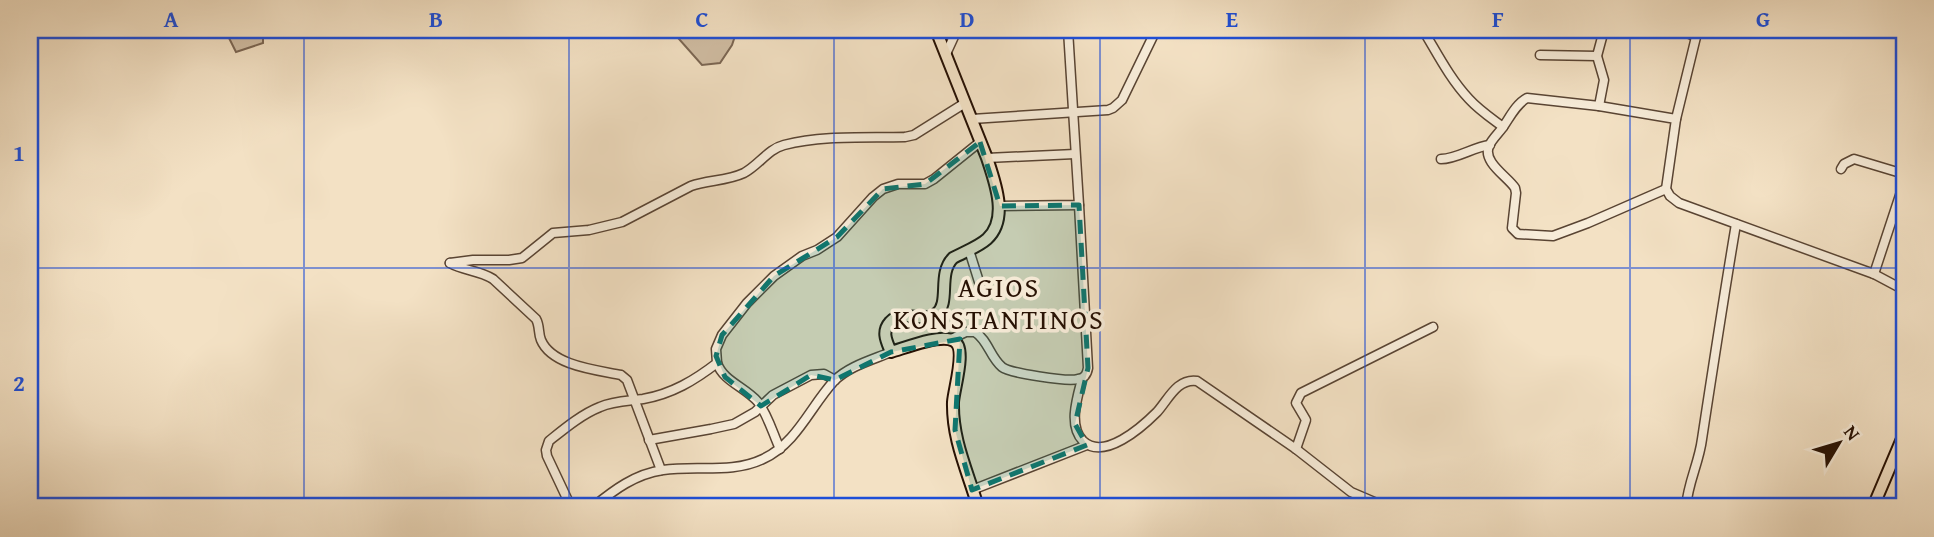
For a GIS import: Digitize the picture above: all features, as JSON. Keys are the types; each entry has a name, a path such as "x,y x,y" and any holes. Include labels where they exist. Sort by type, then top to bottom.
{"main road":[{"path":"936,30 987,158 999,206 997,221 992,234 985,241 953,258 945,269 943,302 937,313 931,316 894,318 889,323 885,336 891,352 926,342 951,339 957,342 961,356 954,394 955,430 961,458 978,507"},
{"path":"1873,507 1904,434"}],"street":[{"path":"946,54 957,30"},
{"path":"1068,30 1088,368 1076,402 1075,424 1079,437 1087,445"},
{"path":"972,119 1073,114 1108,110 1119,105 1156,30"},
{"path":"1423,30 1467,98 1503,127"},
{"path":"1599,106 1604,80 1597,55 1604,30"},
{"path":"1681,30 1698,32 1676,119 1666,189 1670,196 1679,203 1874,274 1904,290"},
{"path":"1540,55 1597,55"},
{"path":"1666,189 1553,236 1518,234 1512,228 1517,193 1488,155 1490,145 1521,101 1532,97 1676,119"},
{"path":"661,470 627,380 621,375 570,364 550,351 539,338 536,318 492,279 475,271 464,271 450,263 522,258 553,233 589,230 622,222 691,186 748,171 780,146 811,140 914,135 965,103"},
{"path":"780,449 761,406 751,395 725,377 717,363 716,349 722,335 747,303 774,276 802,256 837,237 883,189 898,184 925,184 980,142"},
{"path":"1441,159 1490,145"},
{"path":"987,158 1075,154"},
{"path":"1840,169 1854,159 1904,174"},
{"path":"1874,274 1904,183"},
{"path":"999,206 1079,205"},
{"path":"1686,507 1702,442 1737,224"},
{"path":"969,250 980,285"},
{"path":"1296,449 1306,420 1296,403 1301,393 1433,327"},
{"path":"951,339 965,332 975,332 983,338 996,362 1009,371 1069,380 1082,379"},
{"path":"593,507 619,486 661,470 736,467 762,460 780,449 797,431 835,380 854,367 891,352"},
{"path":"571,507 547,456 547,444 553,438 599,407 652,397 678,388 717,363"},
{"path":"649,440 727,426 742,420 789,386 811,375 824,374 835,380"},
{"path":"972,490 1087,445 1113,445 1130,435 1158,411 1171,393 1190,380 1206,386 1296,449 1351,492 1386,507"}],"highlighted area":[{"path":"980,142 1000,206 1079,205 1088,368 1075,424 1087,445 972,490 955,430 960,339 891,352 835,380 811,375 761,406 725,377 716,356 722,335 774,276 837,237 883,189 925,184"}],"shaded area":[{"path":"225,30 263,30 263,43 236,52"},
{"path":"671,30 737,30 732,45 720,63 702,65"}],"district":[{"name":"AGIOS KONSTANTINOS","path":"999,303"}]}
